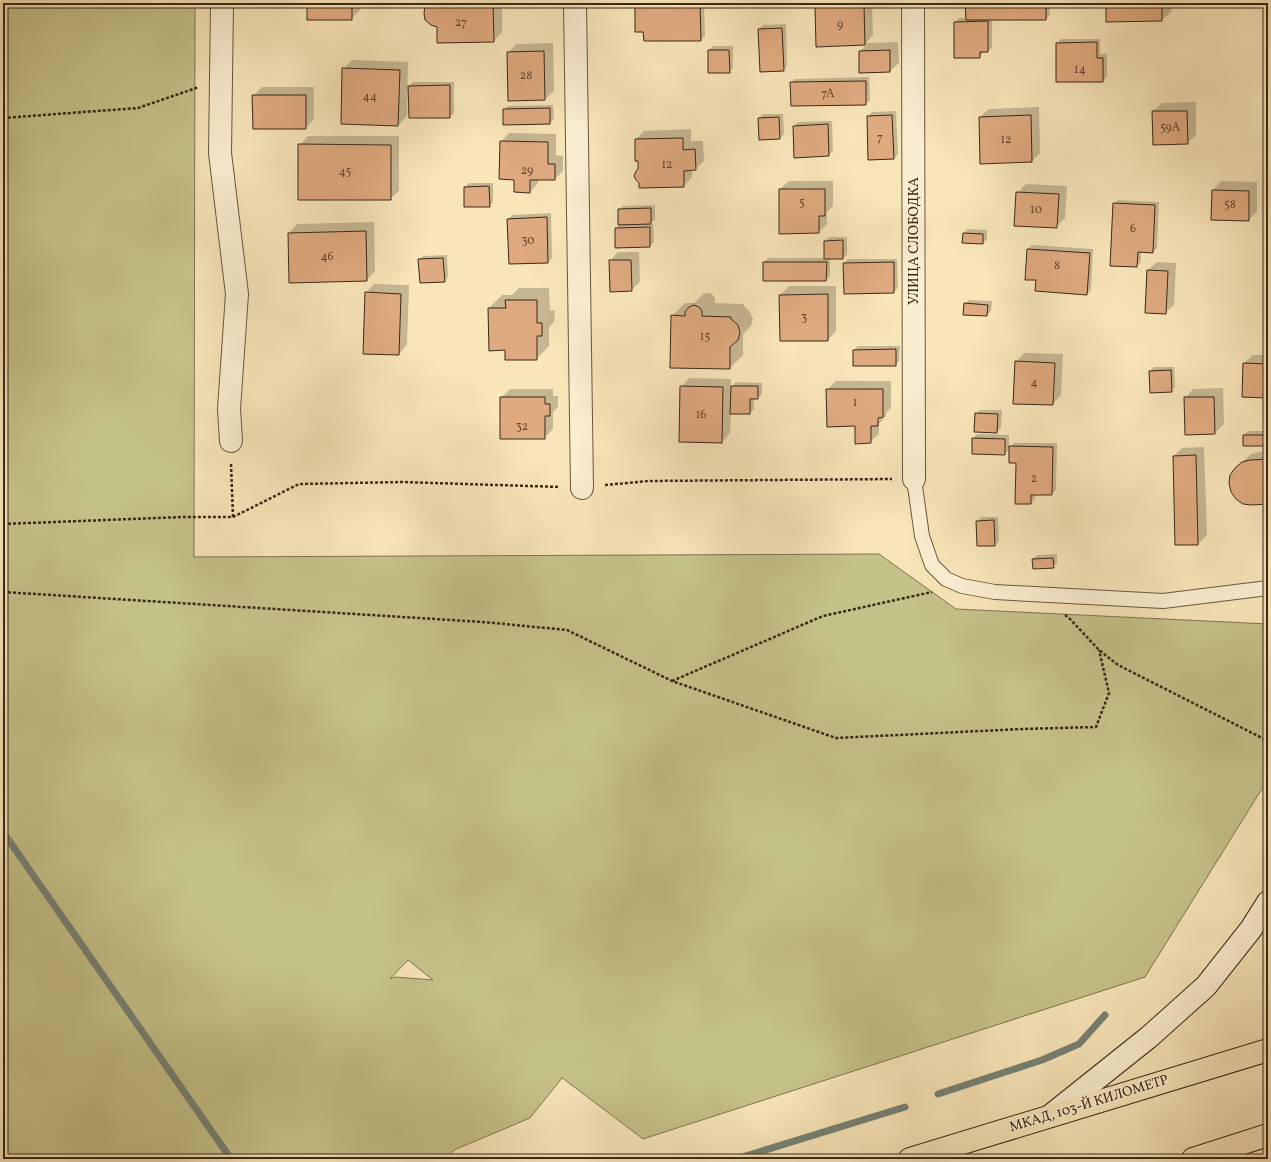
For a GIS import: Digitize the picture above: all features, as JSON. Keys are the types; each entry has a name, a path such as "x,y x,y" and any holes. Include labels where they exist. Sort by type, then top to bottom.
{"highway":[{"name":"МКАД, 103-Й КИЛОМЕТР","path":"910,1159 1268,1050"},
{"path":"1193,1159 1268,1135"}],"street":[{"path":"222,3 220,153 237,294 229,409 230,441"},
{"path":"575,3 582,488"},
{"name":"УЛИЦА СЛОБОДКА","path":"913,3 914,479"},
{"path":"1050,1116 1149,1037 1206,986 1251,929 1268,902"}],"lane":[{"path":"914,479 922,536 932,565 946,579 962,586 995,592 1163,601 1268,588"}],"path":[{"path":"3,118 138,108 221,80"},
{"path":"230,441 233,517"},
{"path":"3,524 183,517 233,517 299,484 402,482 582,488 650,481 914,479"},
{"path":"672,681 823,616 962,586"},
{"path":"3,592 483,622 567,630 672,681 836,738 1096,727 1109,693 1099,650"},
{"path":"1038,594 1070,619 1099,650 1118,665 1268,741"}],"shaded area":[{"path":"3,3 195,3 194,557 879,554 956,609 1268,624 1268,779 1145,977 643,1139 561,1077 562,1078 530,1118 454,1150 446,1159 3,1159","holes":["408,960 433,980 395,977 390,979"]}],"building":[{"path":"307,3 352,3 352,20 307,20"},
{"path":"428,3 493,3 494,42 437,43 437,27 431,25 425,20 425,6"},
{"path":"635,3 700,3 701,41 644,41 643,32 635,32"},
{"path":"965,3 1046,3 1046,20 966,20"},
{"path":"1106,3 1162,3 1162,21 1106,22"},
{"path":"864,4 865,45 816,47 815,6"},
{"path":"988,21 988,52 980,52 980,58 954,58 954,22"},
{"path":"782,28 784,71 760,72 758,29"},
{"path":"1097,42 1097,58 1103,58 1103,82 1056,82 1056,43"},
{"path":"708,50 729,50 730,73 708,73"},
{"path":"890,50 890,72 859,73 859,51"},
{"path":"544,51 545,100 508,101 507,52"},
{"path":"342,68 400,70 398,126 341,124"},
{"path":"866,81 866,105 791,106 790,82"},
{"path":"450,85 450,118 409,118 408,86"},
{"path":"252,95 306,95 306,129 253,129"},
{"path":"550,108 550,124 503,125 503,109"},
{"path":"1152,111 1187,111 1188,144 1153,145"},
{"path":"892,115 894,159 868,160 867,116"},
{"path":"1031,115 1032,162 980,164 979,117"},
{"path":"779,117 780,139 759,140 758,118"},
{"path":"828,124 829,156 794,158 793,126"},
{"path":"683,138 683,150 695,149 696,170 684,171 684,187 639,188 639,183 634,176 638,169 638,161 635,161 635,139"},
{"path":"500,141 548,142 548,164 555,164 555,180 530,180 530,193 514,192 514,180 499,179"},
{"path":"298,144 391,145 391,200 298,200"},
{"path":"489,186 490,207 464,207 464,187"},
{"path":"779,189 825,189 825,216 819,216 819,233 779,234"},
{"path":"1212,190 1249,191 1249,221 1211,220"},
{"path":"1016,192 1059,194 1057,228 1014,226"},
{"path":"1113,203 1155,205 1153,253 1138,252 1137,267 1110,266"},
{"path":"651,208 651,224 618,225 618,209"},
{"path":"547,217 548,263 509,264 507,219"},
{"path":"650,227 650,247 615,248 615,228"},
{"path":"366,231 367,281 289,283 288,233"},
{"path":"963,233 983,234 983,244 962,243"},
{"path":"843,240 843,259 824,259 824,241"},
{"path":"1027,249 1090,253 1087,295 1035,291 1036,280 1025,280"},
{"path":"443,258 445,282 420,283 418,259"},
{"path":"609,260 631,260 632,291 610,292"},
{"path":"763,262 827,262 826,281 763,281"},
{"path":"894,262 894,293 844,294 843,263"},
{"path":"1147,270 1168,271 1166,314 1145,313"},
{"path":"365,292 401,294 399,355 363,354"},
{"path":"828,294 828,341 780,341 779,295"},
{"path":"505,300 537,300 537,323 542,323 542,336 537,336 537,360 505,360 505,350 489,351 488,308 506,308"},
{"path":"964,303 988,305 987,316 963,315"},
{"path":"694,305 699,307 702,311 702,316 731,317 731,319 738,325 740,333 738,340 730,347 730,369 670,368 671,315 685,316 685,312 689,307"},
{"path":"896,349 896,366 853,366 853,350"},
{"path":"1015,361 1055,363 1053,405 1013,404"},
{"path":"1243,363 1268,364 1268,398 1242,397"},
{"path":"1171,370 1172,392 1150,393 1149,371"},
{"path":"680,386 723,387 722,443 679,442"},
{"path":"731,386 758,386 758,399 750,399 750,414 730,414"},
{"path":"826,389 883,389 883,417 878,418 878,426 871,426 871,443 855,444 855,426 827,427"},
{"path":"500,397 545,397 545,404 550,404 550,416 545,416 545,439 500,439"},
{"path":"1184,397 1214,397 1215,434 1185,435"},
{"path":"975,413 998,414 997,433 974,432"},
{"path":"1243,435 1268,435 1268,446 1243,446"},
{"path":"972,438 1005,439 1005,455 972,454"},
{"path":"1009,446 1053,447 1052,495 1031,495 1031,504 1015,504 1016,463 1009,463"},
{"path":"1196,455 1198,545 1175,545 1173,456"},
{"path":"1268,459 1268,504 1243,504 1236,499 1231,492 1229,483 1230,475 1242,462"},
{"path":"994,520 995,546 977,546 976,521"},
{"path":"1053,558 1054,568 1033,569 1032,559"}],"waterway":[{"path":"3,832 231,1159"},
{"path":"938,1094 1042,1060 1079,1044 1105,1015"},
{"path":"736,1159 905,1107"}]}
